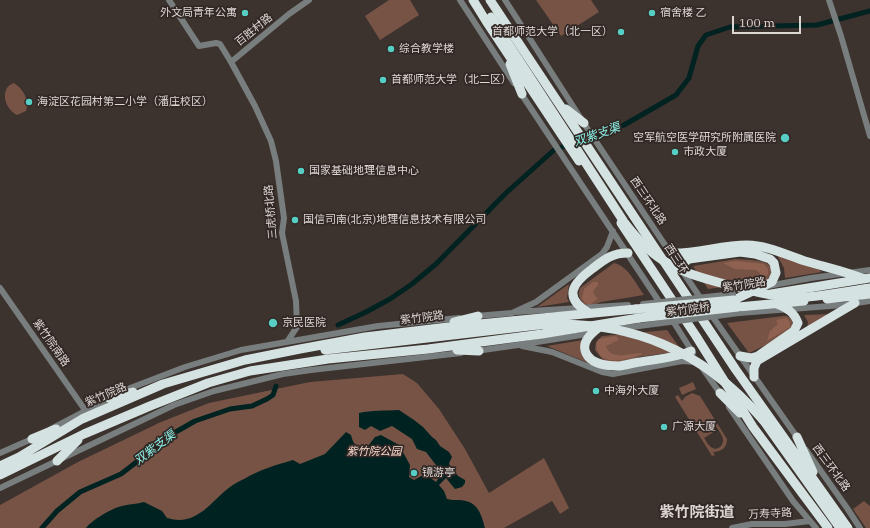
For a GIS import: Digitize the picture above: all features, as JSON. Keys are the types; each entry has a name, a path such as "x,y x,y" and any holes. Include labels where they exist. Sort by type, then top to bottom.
{"highway":[{"path":"473,0 696,336 834,528"},
{"path":"478,0 493,16 635,230 652,248 672,261 697,272 775,292 806,293 868,280"},
{"path":"486,0 493,16 624,222 639,240 658,258 672,267 684,272 766,294 789,297 806,297 870,288"},
{"name":"西三环","path":"490,0 736,370 848,528"},
{"path":"505,50 522,94"},
{"path":"560,105 585,126"},
{"path":"671,253 692,253 731,246 748,245 850,273 868,280"},
{"path":"679,266 690,259 740,252 755,254 770,259 776,268 775,278 772,282 736,303"},
{"path":"586,311 574,300 572,292 574,284 579,278 612,255 628,253"},
{"name":"紫竹院路","path":"0,475 84,434 150,406 208,383 250,371 328,359 428,349 542,334 604,323 639,322 868,280"},
{"name":"紫竹院路","path":"0,466 19,457 83,414 163,384 245,360 365,337 586,311 637,307 776,303 870,294"},
{"path":"740,356 751,358 758,356 794,331 798,323 789,309 776,303"},
{"path":"754,377 754,368 757,362 855,303"},
{"path":"423,330 478,316"},
{"path":"604,323 588,338 585,344 585,351 588,357 600,364 619,366 676,356 691,351"},
{"path":"250,371 281,362 369,348 553,324 588,325 622,330 654,340 682,353 712,372 740,395 828,528"},
{"path":"245,360 368,344 538,327"},
{"path":"428,349 479,351"},
{"path":"109,398 163,384"},
{"path":"720,393 758,423 840,528"},
{"path":"32,439 83,414"},
{"path":"57,461 84,434"},
{"path":"797,438 822,491"}],"street":[{"name":"三虎桥北路","path":"169,0 199,46 216,43 220,44 231,62 271,141 276,161 284,218 282,233 296,301 297,327 287,342"},
{"name":"百胜村路","path":"231,62 289,14 309,0"},
{"path":"460,0 562,156 628,253 691,351 793,501 816,528"},
{"name":"西三环北路","path":"505,0 585,126 679,266 754,377 860,528"},
{"path":"829,0 840,32 870,136"},
{"path":"512,312 536,302 602,254 608,247 613,231"},
{"name":"紫竹院路","path":"766,286 870,270"},
{"name":"紫竹院南路","path":"0,288 83,414"},
{"name":"紫竹院路","path":"736,303 789,309 870,301"},
{"name":"紫竹院路","path":"83,414 109,398 139,384 185,366 241,350 378,326 512,312 586,311"},
{"name":"紫竹院路","path":"0,488 174,405 214,391 282,374 479,351 593,333 639,322"},
{"path":"518,345 552,352 602,372 613,374 682,362 699,362"},
{"path":"0,453 32,439"},
{"name":"万寿寺路","path":"732,528 752,524 785,524 810,521"},
{"path":"808,528 816,528"}],"green space":[{"path":"389,0 410,0 419,15 380,40 365,16"},
{"path":"536,0 591,0 599,12 561,36"},
{"path":"14,83 25,95 27,103 26,111 17,115 9,108 5,98 7,89"},
{"path":"777,255 816,268 822,272 785,278 784,268"},
{"path":"736,259 755,260 768,264 771,267 772,274 768,279 762,282 708,289 693,266"},
{"path":"614,263 628,272 644,295 601,302 588,307 580,299 580,288"},
{"path":"569,284 567,298 569,302 537,307"},
{"path":"834,314 807,328 808,322 804,315"},
{"path":"787,316 793,320 792,328 766,345 749,353 727,323"},
{"path":"667,330 682,351 639,357 626,363 609,362 602,359 595,350 596,342 602,336"},
{"path":"583,340 591,364 547,346"},
{"name":"紫竹院公园","path":"403,374 417,383 439,409 465,449 489,493 544,458 569,508 560,514 552,501 504,528 0,528 0,505 78,462 161,422 209,403 310,382"},
{"path":"693,382 696,389 682,395 679,388"},
{"path":"692,393 700,396 727,439 723,448 719,451 713,452 715,455 712,456 675,397 678,395 682,401 685,397","holes":["713,422 723,439 721,446 717,449 712,448 704,438 717,430 713,423 700,431 699,430"]},
{"path":"864,501 870,506 870,528 866,528 853,509"}],"shaded area":[{"path":"736,261 764,264 768,269 768,274 765,278 759,279 760,273 756,270 735,269 723,263"},
{"path":"593,282 598,282 598,285 593,291 595,296 598,298 590,305 585,303 582,298 584,289"},
{"path":"786,318 790,322 790,327 767,341 770,331 778,324 776,320"},
{"path":"616,336 619,340 606,346 608,351 616,355 643,353 619,360 610,360 602,357 596,344 599,339"}],"water":[{"path":"399,410 423,427 440,446 449,452 452,457 449,464 458,476 465,480 465,483 462,487 455,489 446,478 439,485 444,491 447,499 464,500 474,505 483,520 485,528 86,528 97,518 113,509 144,502 162,511 167,518 178,520 187,519 202,512 238,482 256,473 293,460 300,464 325,454 346,432 351,435 355,445 365,450 375,437 381,435 399,445 410,465 409,477 414,480 425,474 436,482 442,473 426,452 417,449 412,439 392,426 380,431 371,426 365,430 359,427 359,413"}],"waterway":[{"name":"双紫支渠","path":"581,140 624,125 676,95 689,78 698,46 706,35 730,27 817,25 870,11"},
{"name":"双紫支渠","path":"338,325 390,299 412,284 436,264 506,193 554,150 570,144"},
{"name":"双紫支渠","path":"42,528 57,511 80,492 121,474 174,433 195,421 230,409 252,406 273,395 276,386"}],"place":[{"name":"外文局青年公寓","path":"245,13"},
{"name":"宿舍楼 乙","path":"652,13"},
{"name":"首都师范大学（北一区）","path":"621,32"},
{"name":"综合教学楼","path":"391,49"},
{"name":"首都师范大学（北二区）","path":"383,80"},
{"name":"海淀区花园村第二小学（潘庄校区）","path":"29,102"},
{"name":"空军航空医学研究所附属医院","path":"785,138"},
{"name":"市政大厦","path":"675,152"},
{"name":"国家基础地理信息中心","path":"301,171"},
{"name":"国信司南(北京)地理信息技术有限公司","path":"295,220"},
{"name":"京民医院","path":"273,323"},
{"name":"中海外大厦","path":"596,391"},
{"name":"广源大厦","path":"664,427"},
{"name":"镜游亭","path":"414,473"}],"district":[{"name":"紫竹院街道","path":"697,513"}]}
